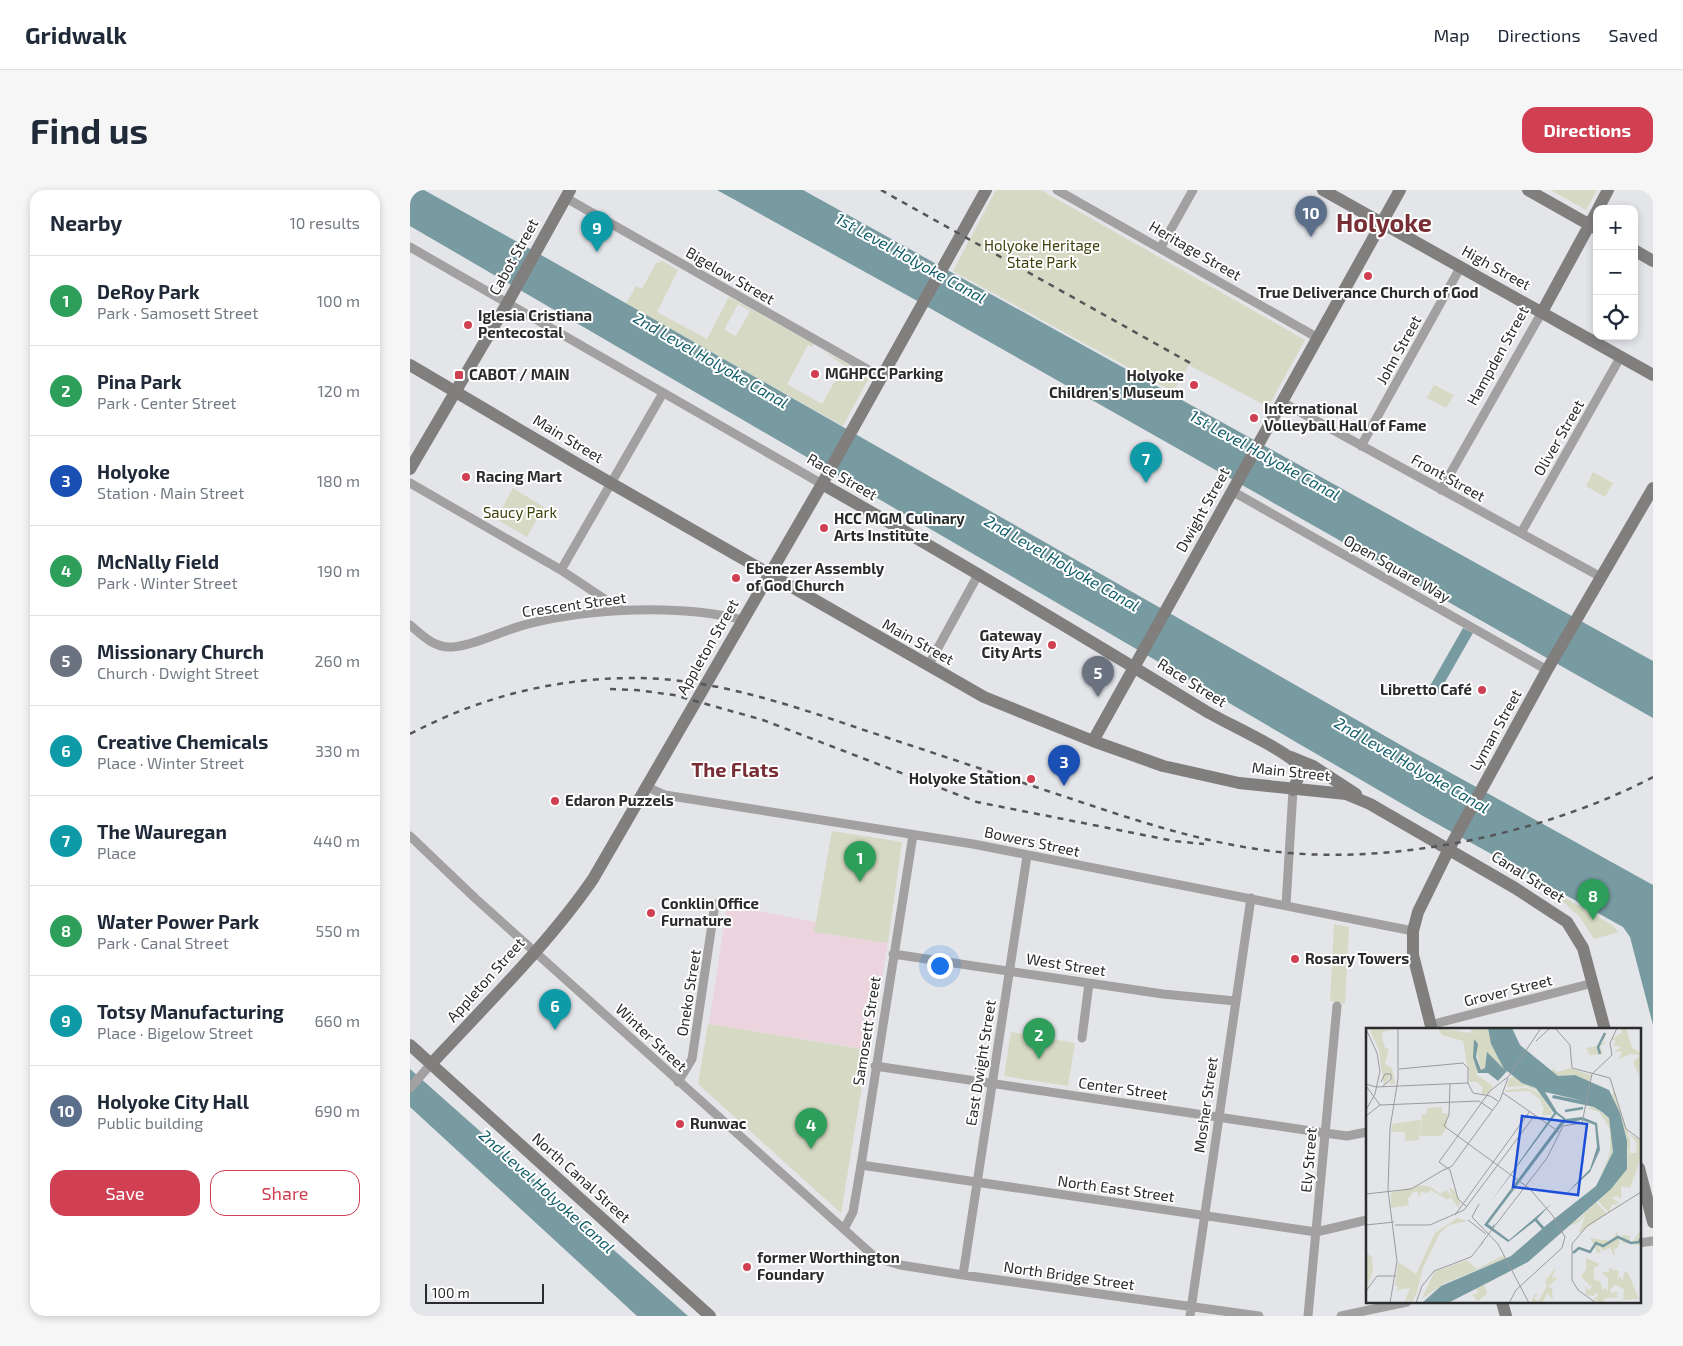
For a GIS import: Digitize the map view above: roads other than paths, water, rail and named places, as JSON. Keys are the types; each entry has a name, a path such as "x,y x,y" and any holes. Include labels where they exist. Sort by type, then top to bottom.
{"street":[{"name":"Appleton Street","path":"410,1088 535,950 580,897 829,472 986,190"},
{"name":"Heritage Street","path":"1057,190 1161,247 1318,338"},
{"path":"1161,247 1193,190"},
{"name":"High Street","path":"1323,190 1653,375"},
{"name":"Dwight Street","path":"1093,741 1400,190"},
{"path":"1528,190 1593,227"},
{"name":"Hampden Street","path":"1600,205 1608,190"},
{"name":"Cabot Street","path":"410,469 509,300 568,194"},
{"name":"Bigelow Street","path":"568,194 882,377"},
{"name":"Hampden Street","path":"1441,490 1542,312 1593,227"},
{"name":"Race Street","path":"410,247 509,300 822,484 1138,662 1206,711 1283,753 1313,766 1370,804"},
{"path":"1638,252 1653,261"},
{"name":"John Street","path":"1361,446 1460,268"},
{"name":"Oliver Street","path":"1521,533 1621,356"},
{"name":"Main Street","path":"410,365 611,483 984,697 1140,759 1181,770 1239,783 1346,794 1452,843"},
{"path":"561,570 663,392"},
{"name":"Front Street","path":"1282,402 1601,577"},
{"path":"410,483 561,570 621,610"},
{"name":"Open Square Way","path":"1234,489 1549,668"},
{"name":"Lyman Street","path":"1431,1027 1413,955 1413,931 1424,898 1452,843 1549,668 1653,489"},
{"path":"928,666 979,574"},
{"name":"Crescent Street","path":"410,625 432,644 442,647 463,645 536,622 621,610 680,612 743,620"},
{"name":"Race Street","path":"1283,753 1299,766 1299,776 1293,790"},
{"name":"Bowers Street","path":"646,786 665,795 913,835 1286,904 1413,931"},
{"path":"1286,904 1293,790"},
{"name":"Samosett Street","path":"844,1229 853,1212 913,835"},
{"name":"Winter Street","path":"410,836 476,899 535,950 678,1082 876,1258"},
{"name":"Canal Street","path":"1452,843 1557,913 1567,922 1583,948 1604,1028"},
{"name":"East Dwight Street","path":"963,1275 1027,856"},
{"name":"Mosher Street","path":"1190,1312 1251,898"},
{"name":"Oneko Street","path":"678,1082 692,1059 716,904"},
{"name":"West Street","path":"893,954 1089,983 1235,1001"},
{"path":"1082,1038 1089,983"},
{"name":"Grover Street","path":"1431,1027 1593,983"},
{"name":"Ely Street","path":"1308,1316 1337,1006"},
{"name":"North Canal Street","path":"410,1044 428,1067 710,1316"},
{"name":"Center Street","path":"875,1066 992,1085 1347,1136 1366,1132"},
{"name":"North East Street","path":"861,1165 1316,1232 1366,1220"},
{"path":"1640,1171 1651,1207 1653,1222"},
{"path":"1640,1244 1653,1241"},
{"name":"North Bridge Street","path":"876,1258 900,1265 1190,1312 1259,1316"},
{"path":"1340,1316 1397,1304"}],"water":[{"name":"2nd Level Holyoke Canal","path":"410,190 424,190 550,260 1413,752 1653,885 1653,1025 1630,937 1623,927 1423,816 410,226"},
{"name":"1st Level Holyoke Canal","path":"717,190 803,190 1653,661 1653,718 912,298"},
{"path":"1463,628 1473,633 1437,696 1427,691"},
{"name":"2nd Level Holyoke Canal","path":"410,1069 688,1316 637,1316 410,1107"}],"railway":[{"path":"881,190 1192,364"},
{"path":"410,734 436,721 491,700 547,686 605,679 634,678 692,682 749,694 806,710 1174,831 1260,850 1334,855 1428,848 1476,839 1569,813 1613,796 1653,777"},
{"path":"610,689 674,695 763,720 977,802 1174,841 1204,844"}],"place":[{"name":"Holyoke City Hall","path":"1311,237"},
{"name":"Totsy Manufacturing","path":"597,252"},
{"name":"True Deliverance Church of God","path":"1368,276"},
{"name":"Iglesia Cristiana Pentecostal","path":"468,325"},
{"name":"MGHPCC Parking","path":"815,374"},
{"name":"CABOT / MAIN","path":"459,375"},
{"name":"Holyoke Children's Museum","path":"1194,385"},
{"name":"International Volleyball Hall of Fame","path":"1254,418"},
{"name":"Racing Mart","path":"466,477"},
{"name":"The Wauregan","path":"1146,483"},
{"name":"HCC MGM Culinary Arts Institute","path":"824,528"},
{"name":"Ebenezer Assembly of God Church","path":"736,578"},
{"name":"Gateway City Arts","path":"1052,645"},
{"name":"Libretto Café","path":"1482,690"},
{"name":"Missionary Church","path":"1098,697"},
{"name":"Holyoke Station","path":"1031,779"},
{"name":"Holyoke","path":"1064,786"},
{"name":"Edaron Puzzels","path":"555,801"},
{"name":"DeRoy Park","path":"860,882"},
{"name":"Conklin Office Furnature","path":"651,913"},
{"name":"Water Power Park","path":"1593,920"},
{"name":"Rosary Towers","path":"1295,959"},
{"name":"Creative Chemicals","path":"555,1030"},
{"name":"Pina Park","path":"1039,1059"},
{"name":"Runwac","path":"680,1124"},
{"name":"McNally Field","path":"811,1149"},
{"name":"former Worthington Foundary","path":"747,1267"}],"district":[{"name":"Holyoke","path":"1384,223"},
{"name":"The Flats","path":"735,770"}],"park label":[{"name":"Holyoke Heritage State Park","path":"1042,254"},
{"name":"Saucy Park","path":"520,513"}]}
